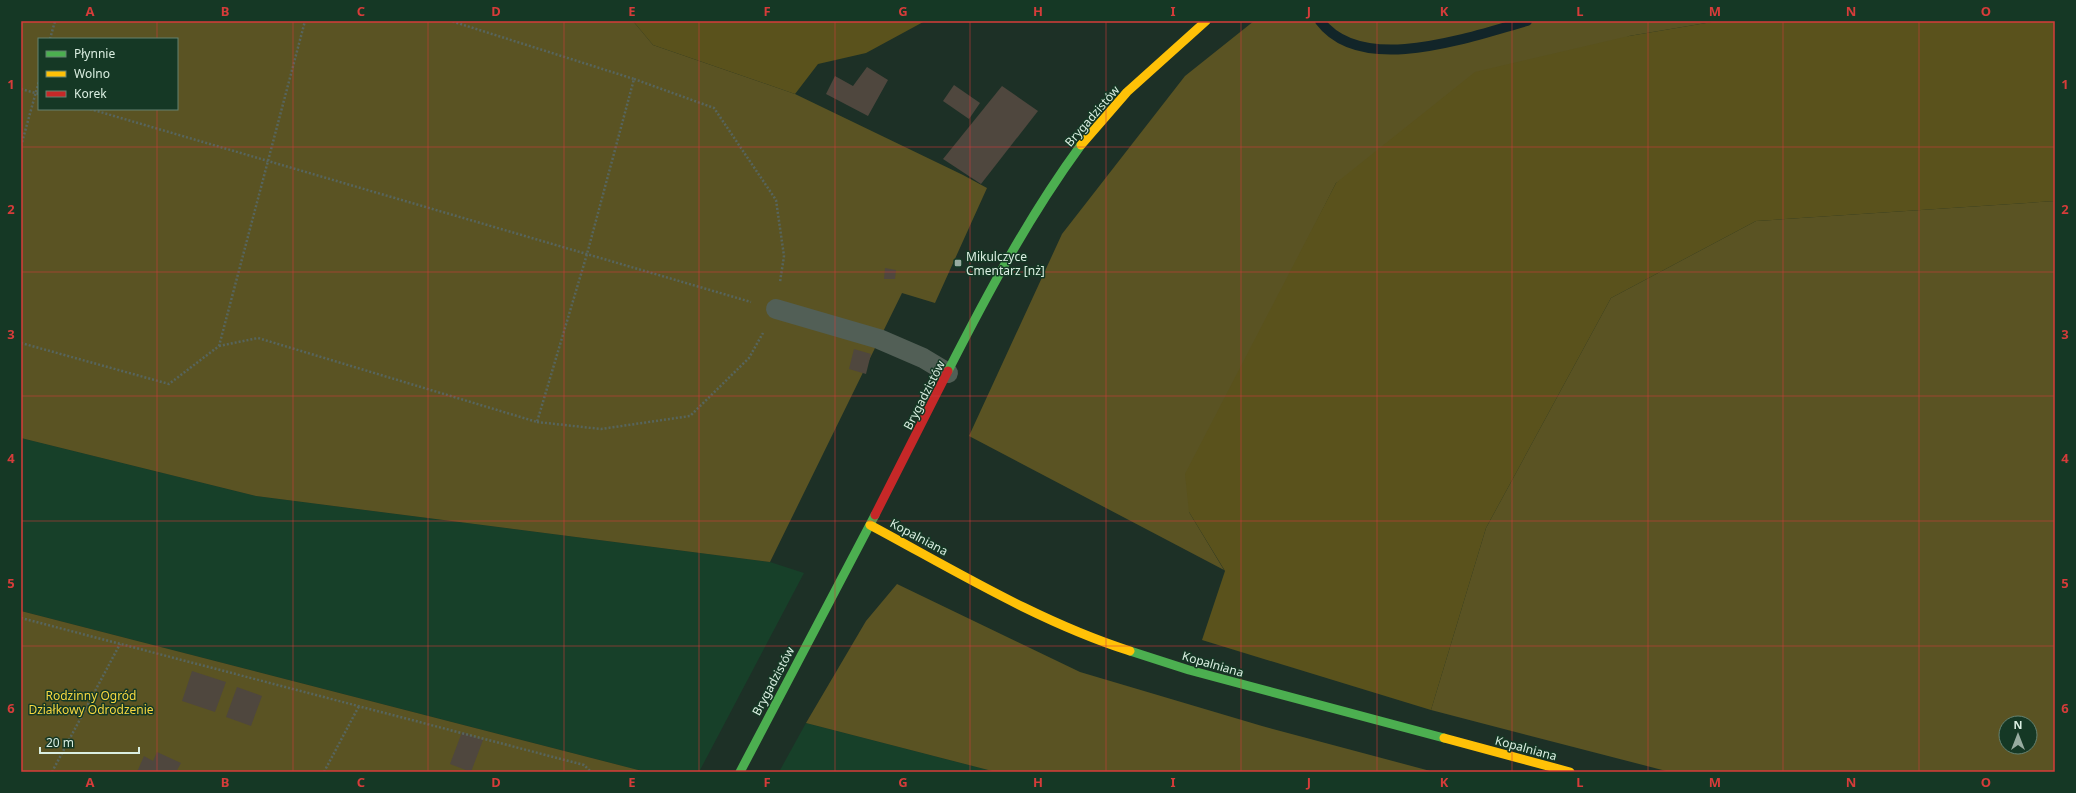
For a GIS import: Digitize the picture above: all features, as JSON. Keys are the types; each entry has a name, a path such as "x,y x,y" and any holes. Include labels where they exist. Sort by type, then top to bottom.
{"street":[{"name":"Brygadzistów","path":"740,772 1007,261 1054,183 1086,138 1125,94 1167,54 1206,21"},
{"name":"Kopalniana","path":"870,525 1016,603 1102,642 1189,670 1570,772"}],"lane":[{"path":"776,309 878,339 922,358 948,373"}],"path":[{"path":"50,38 55,21"},
{"path":"219,346 305,21"},
{"path":"21,343 169,384 219,346 258,338 537,422 601,429 690,416 749,358 776,309 784,256 776,200 714,108 634,79 451,21"},
{"path":"537,422 587,254 634,79"},
{"path":"21,89 37,94 21,146"},
{"path":"93,110 776,309"},
{"path":"21,618 584,765 591,772"},
{"path":"52,772 120,644"},
{"path":"324,772 359,706"}],"shaded area":[{"path":"633,21 925,21 866,53 818,64 795,94 653,45"},
{"path":"1718,21 2055,21 2055,201 1756,221 1611,298 1486,528 1431,710 1202,640 1225,571 1189,512 1185,474 1336,183 1475,72 1629,36"},
{"path":"21,438 256,496 770,562 804,573 699,772 646,772 21,611"},
{"path":"806,723 996,772 779,772"}],"green space":[{"path":"21,21 633,21 653,45 795,94 987,188 935,303 902,293 770,562 256,496 21,438"},
{"path":"1254,21 1718,21 1629,36 1336,183 1269,316 1189,512 1224,570 969,436 1062,234 1185,76"},
{"path":"2055,201 2055,772 1670,772 1431,710 1486,528 1611,298 1756,221"},
{"path":"897,584 1080,672 1262,726 1434,772 996,772 806,723 866,621"},
{"name":"Rodzinny Ogród Działkowy Odrodzenie","path":"21,611 646,772 21,772"}],"building":[{"path":"867,67 888,80 868,116 826,94 835,76 853,86"},
{"path":"954,85 980,103 969,119 943,101"},
{"path":"1002,86 1038,111 981,184 943,159"},
{"path":"885,268 896,270 895,279 884,279"},
{"path":"854,349 871,354 866,374 849,369"},
{"path":"192,671 226,682 215,712 182,701"},
{"path":"237,687 262,696 251,726 226,717"},
{"path":"462,732 483,740 471,772 450,764"},
{"path":"157,752 181,763 176,772 137,772 144,756 153,761"}],"waterway":[{"path":"1320,21 1339,38 1362,47 1389,50 1419,48 1448,42 1527,21"}],"traffic: fast":[{"path":"948,371 1010,255 1044,199 1081,145"},
{"path":"740,772 875,515"},
{"path":"1130,651 1189,670 1444,738"}],"traffic: slow":[{"path":"1081,145 1127,92 1206,21"},
{"path":"870,525 965,577 1030,610 1096,639 1130,651"},
{"path":"1444,738 1570,772"}],"traffic: jam":[{"path":"875,515 948,371"}],"place":[{"name":"Mikulczyce Cmentarz [nż]","path":"958,263"}]}
